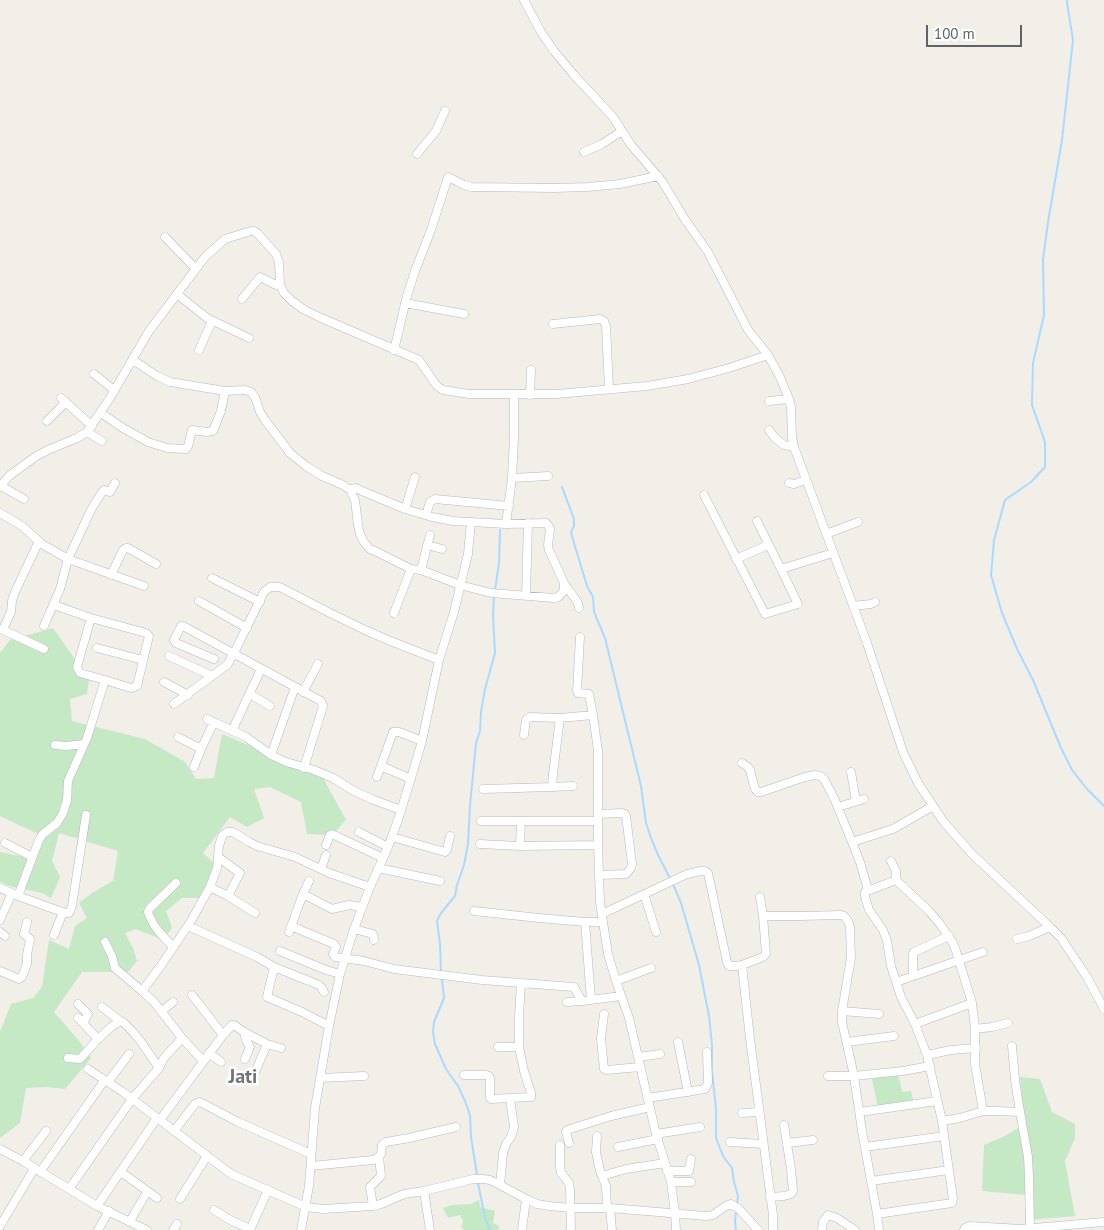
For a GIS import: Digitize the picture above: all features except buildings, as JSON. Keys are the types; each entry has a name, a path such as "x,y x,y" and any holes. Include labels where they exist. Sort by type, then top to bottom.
{"street":[{"path":"524,0 541,32 554,51 613,117 631,145 658,176 708,252 748,330 768,355 780,376 791,408 794,447 867,643 903,752 918,783 943,821 971,854 1061,938 1087,977 1104,1008"},
{"path":"417,154 436,130 445,111"},
{"path":"584,152 598,146 622,131"},
{"path":"394,350 405,303 448,177 472,187 554,188 614,184 658,176"},
{"path":"24,499 0,486 9,476 35,457 77,438 90,429 149,331 208,253 222,240 254,230 266,241 278,258 280,285 288,298 319,318 419,360 441,390 469,394 570,394 664,384 729,368 768,355"},
{"path":"165,237 196,268"},
{"path":"242,299 260,277 280,285"},
{"path":"177,294 202,314 249,338"},
{"path":"405,303 464,314"},
{"path":"553,324 600,319 604,321 606,326 609,389"},
{"path":"199,350 212,320"},
{"path":"133,360 166,380 225,391 245,390 251,392 265,420 290,453 322,476 350,490 355,500 358,526 364,542 370,549 393,561 411,569 421,570 460,585 491,594 558,598 563,592 564,582"},
{"path":"530,370 530,395"},
{"path":"94,374 114,390"},
{"path":"100,413 148,442 167,448 186,449 192,430 213,431 221,411 225,391"},
{"path":"506,524 512,478 514,395"},
{"path":"769,401 789,399"},
{"path":"46,421 63,400 102,441"},
{"path":"768,430 784,444 794,447"},
{"path":"512,478 548,476"},
{"path":"405,509 415,477"},
{"path":"789,483 794,484 806,480"},
{"path":"44,626 60,589 68,559 96,502 103,491 110,492 115,483"},
{"path":"350,490 354,488 405,509 452,520 506,524 544,523 548,525 550,529 549,550 564,582 578,602 579,608"},
{"path":"704,495 765,614 798,604 757,521"},
{"path":"426,515 430,502 435,499 509,506"},
{"path":"0,513 22,526 39,541 68,559 144,586"},
{"path":"301,1230 311,1166 315,1108 340,974 362,907 392,837 411,779 422,741 439,660 454,612 468,554 471,522"},
{"path":"826,534 858,522"},
{"path":"526,595 528,523"},
{"path":"421,570 430,535"},
{"path":"39,541 15,592 11,612 1,630 44,649"},
{"path":"427,545 442,549"},
{"path":"736,559 768,545"},
{"path":"111,575 123,550 126,548 156,564"},
{"path":"781,569 833,553"},
{"path":"394,613 411,569"},
{"path":"212,578 260,602"},
{"path":"174,704 227,665 266,589 270,587 280,587 373,634 439,660"},
{"path":"199,601 247,628"},
{"path":"853,606 875,602"},
{"path":"54,605 91,618 148,634 149,638 137,686 131,688 80,673 77,668 91,618"},
{"path":"214,659 176,643 174,640 182,626 321,701 323,706 304,768"},
{"path":"580,637 577,691 578,693 589,694 598,751 598,845 602,918 608,954 629,1018 657,1136 671,1182 676,1230"},
{"path":"97,648 143,660"},
{"path":"170,656 212,676"},
{"path":"304,692 318,664"},
{"path":"232,731 260,669"},
{"path":"0,920 15,894 39,840 43,834 57,823 63,813 67,800 68,781 84,744 105,680"},
{"path":"164,682 188,695"},
{"path":"271,755 295,688"},
{"path":"250,694 270,706"},
{"path":"524,735 526,720 530,717 560,718 593,715"},
{"path":"552,787 560,718"},
{"path":"194,767 210,721 253,741 271,755 333,778 360,794 401,810"},
{"path":"377,777 392,734 395,731 422,741"},
{"path":"178,737 201,749"},
{"path":"55,745 84,744"},
{"path":"742,763 750,770 755,789 758,792 804,777 816,775 824,779 838,807 860,862 868,890"},
{"path":"381,766 411,779"},
{"path":"838,807 860,800 851,772"},
{"path":"483,788 573,786"},
{"path":"852,842 893,830 933,806"},
{"path":"481,821 521,821 625,814 631,868 626,874 600,875"},
{"path":"0,888 69,913 72,906 86,815"},
{"path":"520,846 521,821"},
{"path":"142,991 188,926 210,887 217,868 220,841 225,833 233,832 257,846 295,857 320,869 370,887"},
{"path":"359,832 388,847"},
{"path":"326,846 332,834 383,858"},
{"path":"392,837 445,852 450,836"},
{"path":"5,843 32,857"},
{"path":"480,844 520,846 598,845"},
{"path":"320,869 326,855"},
{"path":"218,857 240,873 228,896"},
{"path":"891,861 896,871 896,880 929,911 953,942 972,1003 976,1028 975,1064 983,1111"},
{"path":"378,868 440,881"},
{"path":"474,911 585,922 602,918 644,894 687,874 705,871 708,873 728,964 732,966 742,965 766,954 760,897"},
{"path":"877,1214 952,1204 953,1199 942,1121 927,1055 915,1024 901,997 891,966 887,941 869,910 864,895 868,890 896,880"},
{"path":"309,881 290,929 334,944 336,947 333,954 334,957 394,969 496,982 574,987 586,1001"},
{"path":"174,947 154,925 148,912 176,883"},
{"path":"210,887 255,913"},
{"path":"303,894 332,909 349,905 362,907"},
{"path":"644,894 656,932"},
{"path":"54,935 63,912"},
{"path":"763,916 841,915 848,920 851,958 842,1011 842,1022 854,1076 879,1230"},
{"path":"0,971 19,979 22,977 27,964 30,939 24,934 27,922"},
{"path":"585,922 586,1001"},
{"path":"188,926 257,957 274,967 319,985 324,992"},
{"path":"1017,939 1050,927"},
{"path":"354,929 374,934 374,940"},
{"path":"913,976 914,952 949,936"},
{"path":"105,942 112,956 115,968 150,997 182,1038 204,1062"},
{"path":"280,951 340,974"},
{"path":"896,982 983,952"},
{"path":"742,965 764,1144 772,1230"},
{"path":"274,967 267,997 329,1026"},
{"path":"616,981 651,968"},
{"path":"464,1075 486,1074 489,1076 491,1099 531,1097 519,1047 521,983"},
{"path":"192,995 223,1036"},
{"path":"567,1002 621,996"},
{"path":"162,1011 172,1002"},
{"path":"915,1024 972,1003"},
{"path":"78,1004 88,1014 80,1020 98,1039"},
{"path":"102,1007 125,1023 134,1032 159,1068"},
{"path":"842,1011 879,1014"},
{"path":"604,1014 601,1039 604,1069 640,1067"},
{"path":"68,1058 80,1059 98,1039 120,1021"},
{"path":"976,1028 1008,1023"},
{"path":"97,1206 159,1119 209,1053 233,1025 267,1044 281,1048"},
{"path":"244,1032 250,1047 245,1059"},
{"path":"847,1042 894,1036"},
{"path":"68,1189 132,1099 182,1038"},
{"path":"678,1042 688,1092"},
{"path":"256,1070 267,1044"},
{"path":"1012,1046 1015,1080 1028,1157 1029,1178 1025,1229"},
{"path":"498,1047 519,1047"},
{"path":"927,1055 951,1050 976,1048"},
{"path":"648,1098 703,1090 708,1086 707,1052"},
{"path":"209,1053 221,1062"},
{"path":"0,1226 37,1170 129,1054"},
{"path":"638,1057 660,1054"},
{"path":"828,1076 903,1072 930,1066"},
{"path":"88,1070 132,1099 231,1174 306,1207 323,1209 372,1206 404,1194 483,1179 490,1180 537,1204 548,1206 609,1208 706,1216 713,1215 728,1205 736,1207 758,1230"},
{"path":"320,1078 364,1076"},
{"path":"500,1185 503,1153 514,1127 510,1098"},
{"path":"860,1112 937,1101"},
{"path":"174,1131 195,1104 202,1102 238,1122 311,1154"},
{"path":"569,1143 567,1130 610,1116 650,1107"},
{"path":"942,1121 983,1111 1020,1112"},
{"path":"742,1112 759,1112"},
{"path":"770,1197 784,1196 791,1194 793,1191 792,1169 784,1125"},
{"path":"372,1206 370,1187 381,1176 379,1157 382,1145 386,1142 456,1127"},
{"path":"618,1147 700,1127"},
{"path":"22,1161 46,1131"},
{"path":"597,1136 596,1152 606,1186 612,1230"},
{"path":"866,1147 944,1136"},
{"path":"787,1143 813,1140"},
{"path":"730,1142 764,1144"},
{"path":"560,1145 561,1173 569,1183 570,1189 571,1230"},
{"path":"0,1149 97,1206 147,1230"},
{"path":"180,1199 207,1156"},
{"path":"311,1166 373,1160 379,1157"},
{"path":"667,1171 689,1171 691,1159"},
{"path":"602,1176 626,1169 665,1163"},
{"path":"871,1180 949,1170"},
{"path":"121,1172 157,1198"},
{"path":"671,1182 691,1182"},
{"path":"214,1210 250,1230 268,1190"},
{"path":"424,1191 430,1230"},
{"path":"130,1221 147,1192"},
{"path":"522,1230 526,1199"},
{"path":"98,1230 108,1211"},
{"path":"822,1230 823,1222 828,1215 837,1218 855,1230"},
{"path":"964,1230 970,1226 1025,1229 1060,1228 1104,1222"}],"green space":[{"path":"53,628 89,679 87,694 70,699 72,721 145,739 185,762 196,779 214,778 222,734 322,776 346,820 332,835 307,834 301,802 270,787 254,789 264,818 247,827 230,817 203,853 218,867 200,898 182,898 166,911 172,928 163,940 136,929 125,933 137,961 128,972 82,972 54,1012 91,1058 65,1089 46,1087 26,1088 20,1123 0,1138 0,1032 11,1004 33,998 42,987 49,940 69,949 75,926 87,918 79,903 113,881 118,851 59,833 52,861 60,877 51,898 42,893 9,886 0,882 0,852 28,858 42,841 38,834 0,816 0,653 10,640"},
{"path":"898,1073 902,1092 911,1091 913,1100 878,1107 872,1079"},
{"path":"1020,1077 1040,1079 1052,1112 1075,1124 1075,1138 1065,1161 1075,1216 1030,1220 1027,1195 982,1191 984,1145 1005,1136 1025,1124"},
{"path":"479,1200 480,1207 495,1211 493,1223 499,1226 498,1230 465,1230 461,1228 463,1221 460,1215 448,1218 443,1208 452,1205 471,1204"}],"waterway":[{"path":"1067,0 1073,40 1062,140 1043,260 1044,315 1033,363 1032,405 1045,442 1045,467 1031,482 1005,500 994,540 991,575 1002,613 1033,680 1061,748 1072,770 1104,806"},
{"path":"562,487 574,519 574,526 571,532 574,543 587,586 593,597 594,612 605,638 641,786 646,823 658,855 671,880"},
{"path":"495,590 499,563 500,530"},
{"path":"441,971 437,921 455,896 468,844 476,743 480,731 485,689 495,653 494,597"},
{"path":"673,884 681,903 699,965 709,1016 712,1045 716,1138 723,1156 732,1168 738,1196 737,1204"},
{"path":"442,979 444,998 434,1022 435,1044 446,1069 458,1086 470,1115 471,1137 477,1175"},
{"path":"478,1183 485,1218 490,1230"},
{"path":"736,1211 736,1230"}],"district":[{"name":"Jati","path":"243,1077"}]}
